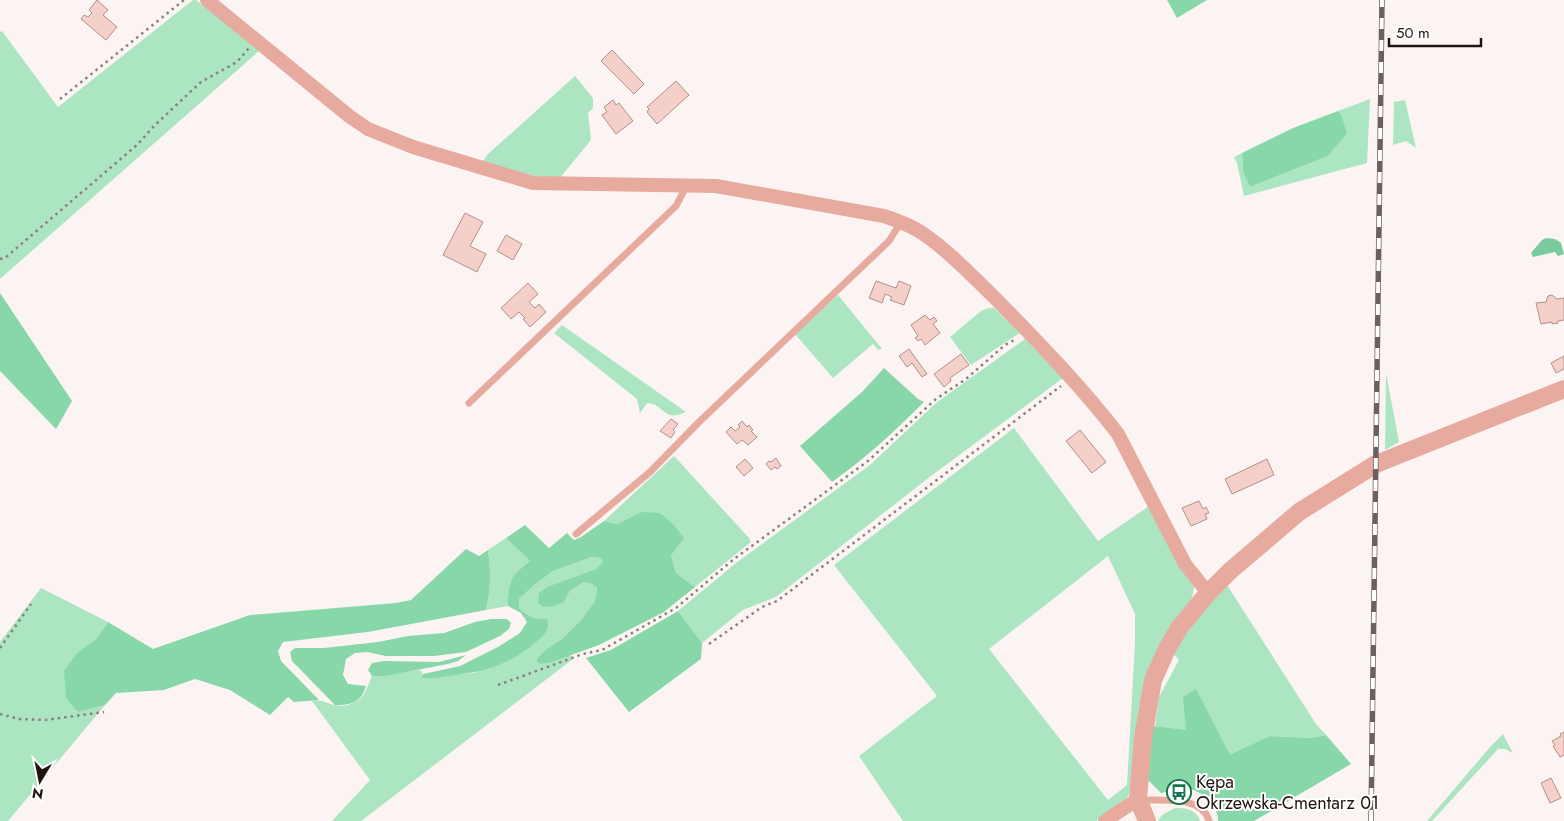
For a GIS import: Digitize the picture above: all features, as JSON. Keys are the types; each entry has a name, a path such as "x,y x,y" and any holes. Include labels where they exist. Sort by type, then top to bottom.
{"street":[{"path":"207,0 349,116 368,129 413,147 533,183 716,186 884,216 925,235 946,252 1029,332 1118,434 1185,564 1208,593"},
{"path":"1147,821 1138,799 1143,738 1153,680 1179,628 1208,593 1230,571 1299,512 1376,464 1564,389"},
{"path":"1105,821 1138,799"}],"lane":[{"path":"469,403 676,206 687,185"},
{"path":"576,534 650,472 699,422 889,241 900,222"},
{"path":"1138,799 1195,804 1207,814 1209,821"}],"path":[{"path":"60,99 184,0"},
{"path":"0,259 5,258 136,145 201,82 237,62 257,40"},
{"path":"498,685 583,654 602,650 676,608 734,559 868,461 936,399 966,379 1005,345 1029,332"},
{"path":"709,644 762,607 777,601 1070,379"},
{"path":"0,648 31,604"},
{"path":"0,714 18,719 45,720 104,712"}],"shaded area":[{"path":"193,0 196,0 259,51 0,279 0,32 2,31 58,107"},
{"path":"1167,0 1207,0 1177,18"},
{"path":"575,76 593,98 593,108 588,113 591,140 559,179 542,178 482,163 487,155"},
{"path":"1370,99 1367,163 1244,196 1234,157 1242,153 1243,172 1250,187 1328,156 1347,134 1342,116 1338,111"},
{"path":"1405,100 1416,148 1406,141 1393,145 1394,102"},
{"path":"1338,111 1342,116 1347,134 1328,156 1250,187 1243,172 1242,153 1293,128"},
{"path":"1546,238 1555,239 1561,243 1564,254 1558,256 1555,252 1533,257 1531,253"},
{"path":"0,293 72,401 56,429 0,371"},
{"path":"838,295 882,349 878,350 873,344 833,378 795,334"},
{"path":"994,308 1020,333 971,365 950,337 981,311"},
{"path":"562,325 686,412 678,415 668,414 657,406 647,403 640,413 637,399 554,333"},
{"path":"1025,339 1063,378 931,476 776,597 743,610 702,643 678,611 736,563 870,465 936,403"},
{"path":"884,368 918,399 924,402 880,444 832,482 800,446 862,392"},
{"path":"1386,373 1399,442 1385,450"},
{"path":"1014,428 1098,541 1149,506 1194,587 1192,599 1173,621 1154,665 1133,786 1127,798 1096,821 903,821 859,756 937,696 834,565","holes":["1108,556 1135,614 1127,785 1108,800 989,649"]},
{"path":"674,456 751,542 695,587 676,573 671,555 641,512 617,524 604,521"},
{"path":"641,512 660,513 673,524 684,538 671,555 676,573 695,587 664,612 599,645 549,663 539,664 536,660 544,651 563,638 581,620 595,601 597,588 592,584 584,582 570,591 564,602 543,607 538,603 539,593 549,586 596,569 603,561 600,558 592,557 553,571 519,599 519,608 525,614 539,619 547,619 548,623 547,629 540,639 527,649 507,662 496,666 462,674 422,678 423,674 460,666 498,647 520,633 527,622 521,613 508,606 508,598 512,580 530,561 506,538 525,525 549,548 567,533 574,540 604,521 617,524"},
{"path":"506,538 530,561 519,570 512,580 508,606 486,610 490,580 488,550"},
{"path":"466,549 479,556 488,550 490,580 486,610 368,632 283,642 278,651 281,661 319,700 294,702 288,697 270,715 230,690 195,679 164,690 116,693 105,705 78,712 66,698 64,671 77,653 96,639 108,622 153,649 250,615 396,603 411,600"},
{"path":"592,557 600,558 603,561 596,569 549,586 564,602 570,591 584,582 592,584 597,588 595,601 581,620 536,660 539,664 549,663 570,655 573,659 361,821 332,821 370,780 312,701 321,701 339,706 351,704 361,697 372,676 420,670 423,674 422,676 475,673 547,619 535,618 525,614 519,608 519,599 553,571"},
{"path":"1227,585 1316,724 1326,735 1311,738 1270,736 1194,790 1180,788 1161,793 1152,726 1155,727 1159,697 1179,660 1172,652 1200,611"},
{"path":"41,588 108,622 96,639 77,653 77,712 105,705 8,821 0,821 0,642"},
{"path":"678,611 702,643 701,659 629,712 586,658 611,650"},
{"path":"507,619 511,623 509,629 500,636 466,652 434,656 386,656 367,652 355,653 346,659 343,675 348,684 366,686 364,692 355,702 346,704 335,705 292,661 290,652 295,648 324,648 444,633 475,622"},
{"path":"466,655 458,661 448,664 385,676 372,676 368,670 372,663 384,661 439,662"},
{"path":"1196,689 1230,755 1270,736 1311,738 1326,735 1351,764 1254,821 1218,821 1215,808 1200,793 1187,788 1180,788 1161,793 1146,778 1152,726 1186,730 1183,697"},
{"path":"1503,734 1513,753 1505,749 1498,749 1432,821 1427,821 1491,746"},
{"path":"1175,808 1187,809 1193,812 1200,821 1158,821 1162,815"}],"building":[{"path":"97,0 108,10 103,15 117,27 106,40 81,19 84,15 88,17 92,13 89,10"},
{"path":"612,50 644,84 634,94 601,61"},
{"path":"676,81 689,95 657,124 647,112 649,109 647,107"},
{"path":"613,100 616,105 619,103 633,121 616,134 602,115 607,112 604,107"},
{"path":"465,213 483,222 470,246 486,254 477,272 443,255"},
{"path":"506,235 522,244 513,260 497,251"},
{"path":"876,281 896,288 899,281 911,286 904,305 890,300 892,297 885,294 882,303 869,298"},
{"path":"528,283 538,294 529,302 535,308 539,304 546,312 530,327 519,312 511,319 501,308"},
{"path":"1552,295 1557,299 1564,298 1564,320 1558,321 1558,323 1541,324 1536,303 1546,302 1548,296"},
{"path":"925,315 930,320 934,317 937,321 933,324 940,333 925,345 921,339 918,341 915,338 918,336 911,325"},
{"path":"909,349 927,374 922,377 912,363 907,367 899,356"},
{"path":"961,354 969,365 950,378 951,381 944,387 934,374"},
{"path":"1564,356 1564,369 1556,373 1551,363"},
{"path":"671,419 678,424 673,430 675,432 671,438 660,431"},
{"path":"742,421 747,427 749,425 753,430 751,431 757,437 748,445 742,440 737,444 726,432 731,427 735,431 740,427 738,425"},
{"path":"1080,430 1106,462 1092,473 1066,441"},
{"path":"776,458 781,466 771,470 766,464"},
{"path":"745,459 753,468 744,476 736,467"},
{"path":"1267,459 1274,475 1232,494 1225,479"},
{"path":"1199,501 1203,509 1206,507 1209,513 1205,514 1207,519 1191,526 1182,508"},
{"path":"1564,732 1564,755 1560,757 1552,741"},
{"path":"1551,778 1561,798 1550,803 1541,783"}],"railway":[{"path":"1371,821 1382,0"}],"place":[{"name":"Kępa Okrzewska-Cmentarz 01","path":"1179,792"}]}
